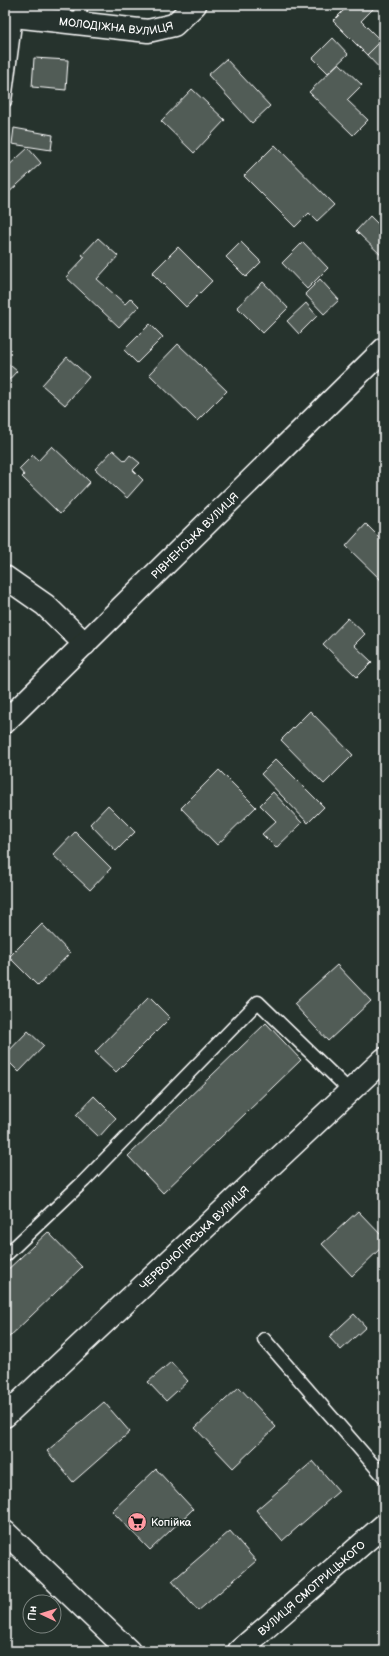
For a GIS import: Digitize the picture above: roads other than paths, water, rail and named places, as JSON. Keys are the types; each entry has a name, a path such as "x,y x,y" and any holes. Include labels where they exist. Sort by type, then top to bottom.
{"street":[{"name":"МОЛОДІЖНА ВУЛИЦЯ","path":"11,15 80,14 148,31 174,25 195,5"},
{"name":"РІВНЕНСЬКА ВУЛИЦЯ","path":"5,722 384,349"},
{"path":"5,577 45,605 85,644"},
{"name":"ЧЕРВОНОГІРСЬКА ВУЛИЦЯ","path":"5,1416 384,1059"},
{"name":"ВУЛИЦЯ СМОТРИЦЬКОГО","path":"239,1651 384,1525"},
{"path":"5,1532 129,1651"}],"lane":[{"path":"5,101 11,15"},
{"path":"5,1256 84,1181 258,1002 350,1091"},
{"path":"264,1339 384,1476"}],"place":[{"name":"Копійка","path":"137,1522"}]}
